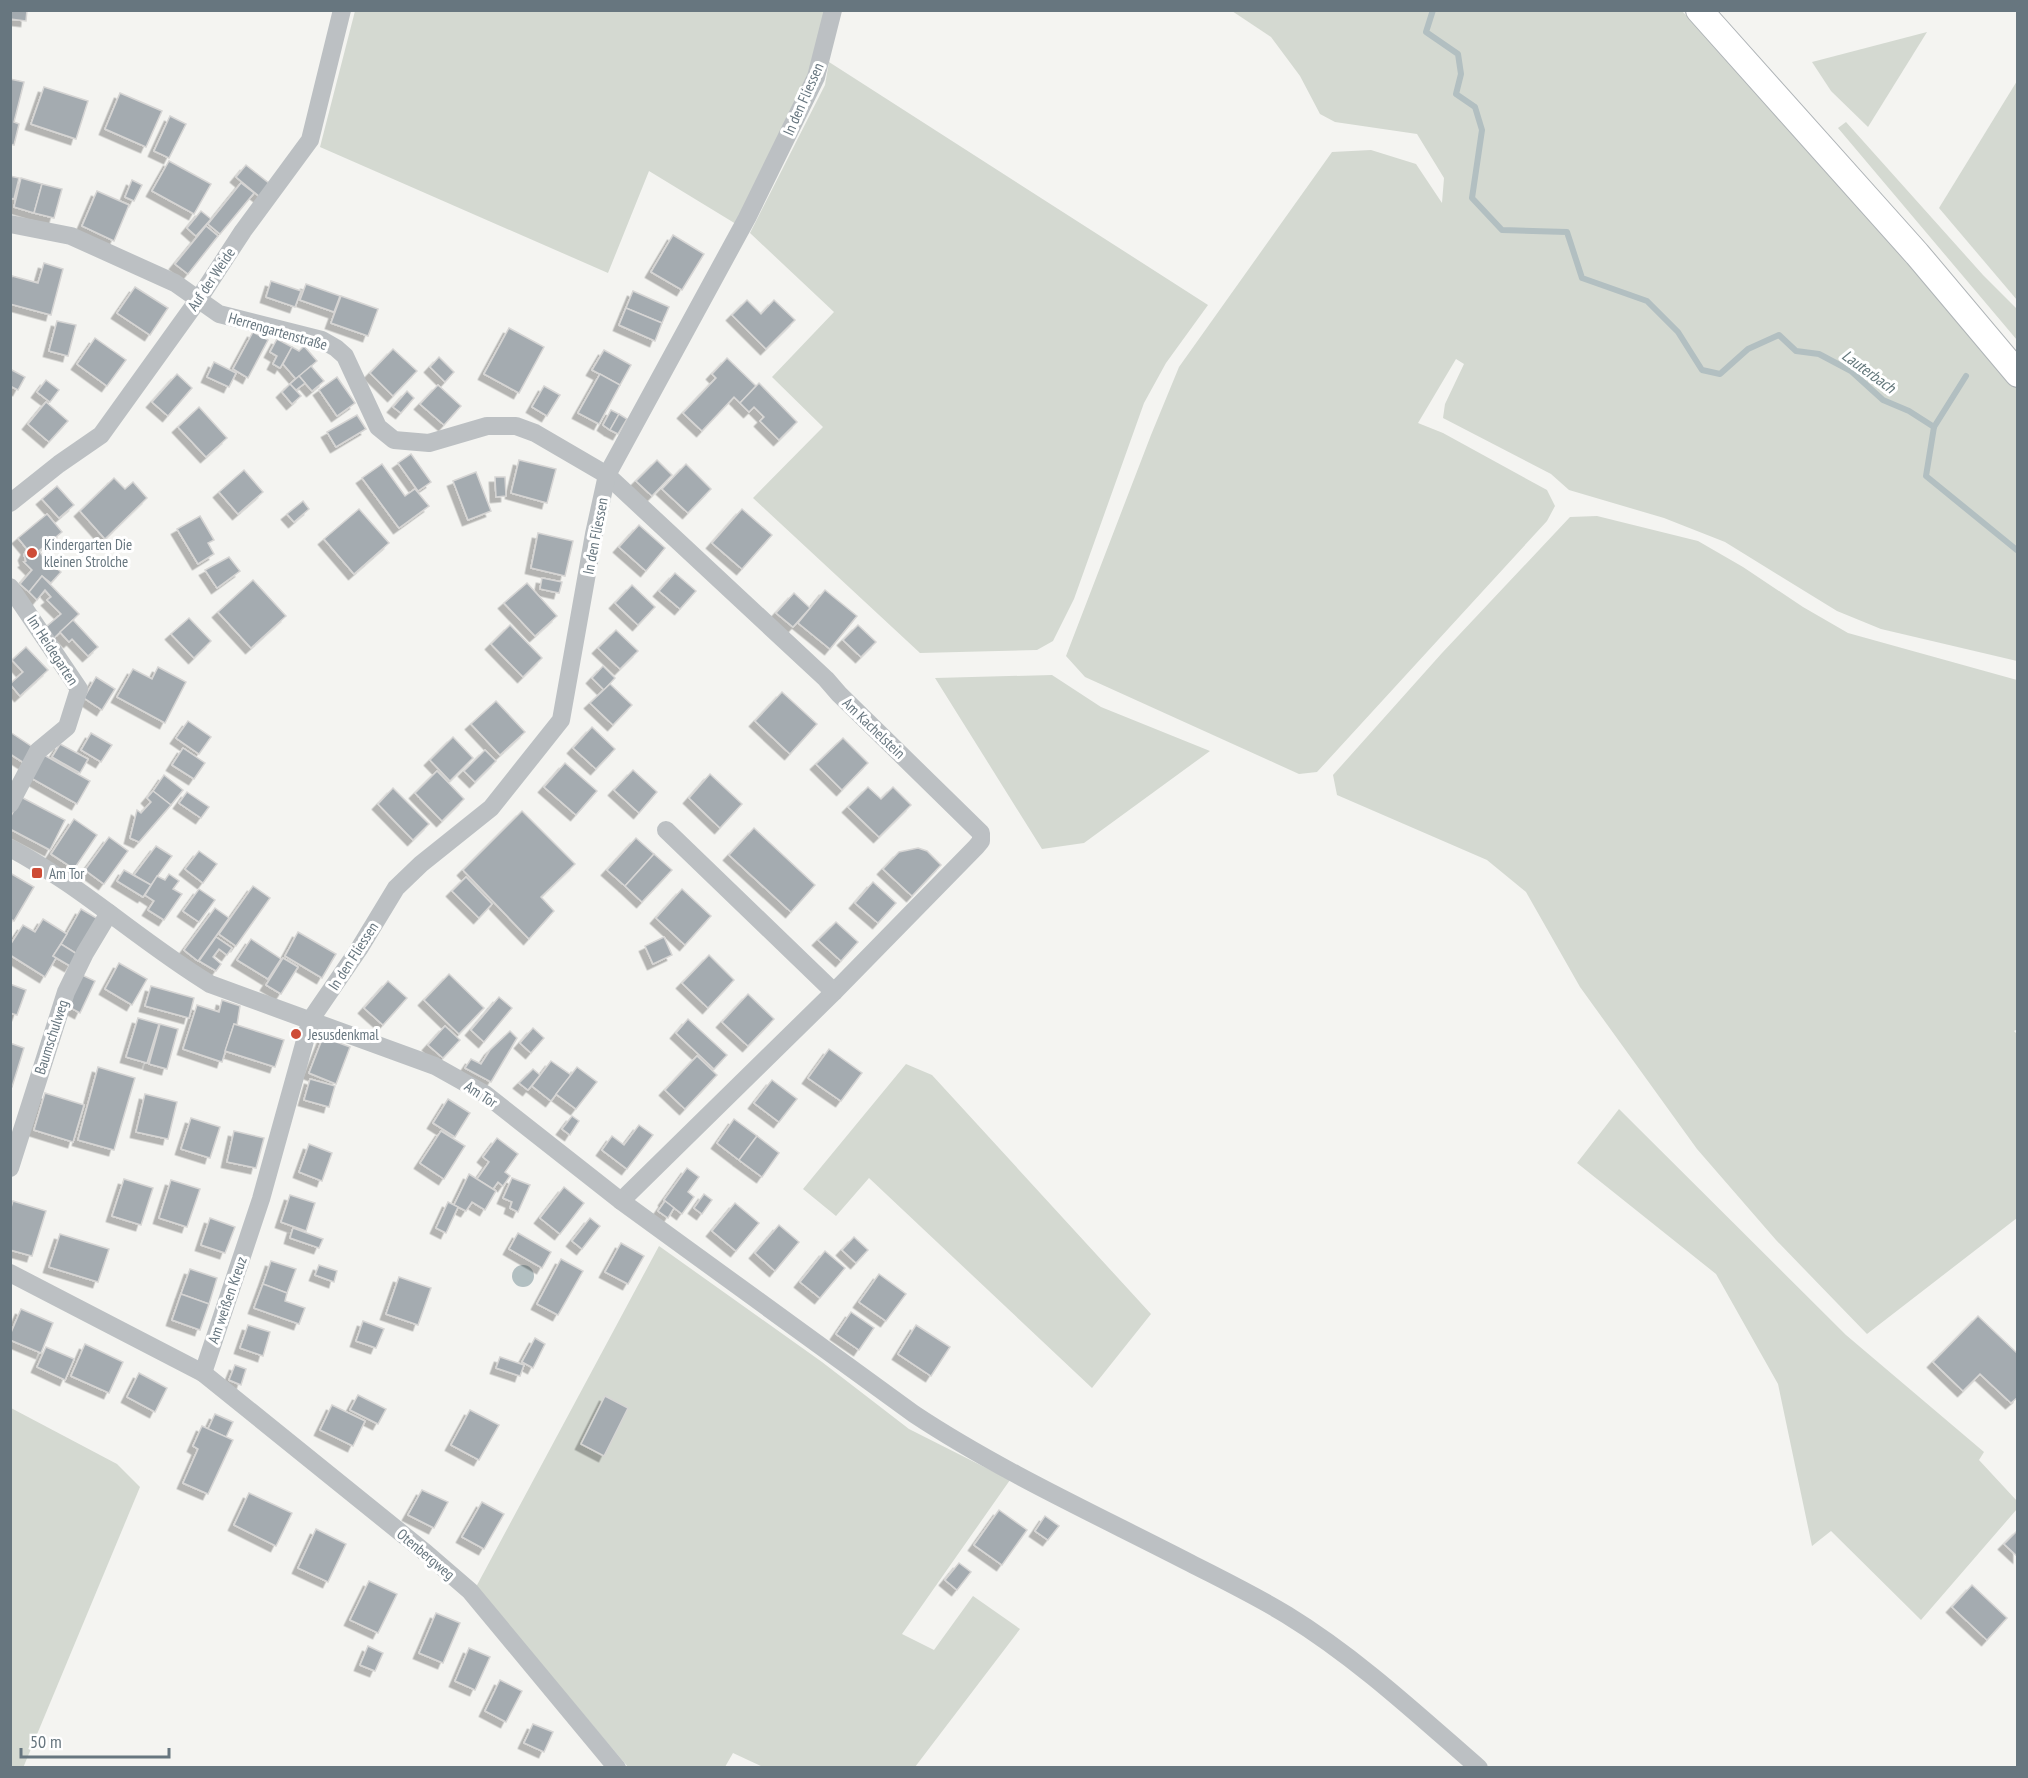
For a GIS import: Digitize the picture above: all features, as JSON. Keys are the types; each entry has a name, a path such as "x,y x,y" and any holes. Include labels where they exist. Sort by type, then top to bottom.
{"main road":[{"path":"1699,10 1917,254 2018,374"}],"street":[{"name":"Auf der Weide","path":"10,503 59,464 101,435 198,300 243,231 310,140 342,10"},
{"name":"In den Fliessen","path":"311,1020 359,949 396,888 421,864 490,808 561,720 594,534 607,475 752,208 816,76 833,10"},
{"name":"Herrengartenstraße","path":"10,224 71,236 175,283 219,314 322,340 345,356 378,427 394,440 429,443 488,426 516,426 535,433 607,475"},
{"name":"Am Kachelstein","path":"607,475 826,679 981,833 981,841 976,847 834,992 621,1201"},
{"name":"Im Heidegarten","path":"10,586 79,689 67,727 38,751 10,804"},
{"path":"666,830 834,992"},
{"name":"Am Tor","path":"10,848 63,879 177,964 210,984 435,1066 485,1094 621,1201 824,1350 944,1434 1232,1585 1321,1636 1479,1767"},
{"name":"Baumschulweg","path":"10,1168 66,992 85,953 109,913"},
{"name":"Am weißen Kreuz","path":"203,1372 261,1199 311,1020"},
{"path":"10,1273 203,1372"},
{"name":"Otenbergweg","path":"203,1372 471,1591 617,1767"}],"shaded area":[{"path":"355,11 825,11 807,78 736,224 649,171 608,273 320,147"},
{"path":"1232,11 1682,11 1916,257 2017,388 2017,661 1881,629 1837,611 1725,542 1664,518 1569,490 1551,474 1443,418 1445,404 1464,364 1456,359 1418,423 1443,433 1547,490 1555,506 1547,521 1317,772 1299,774 1085,677 1066,656 1179,367 1332,152 1371,150 1416,164 1442,203 1444,178 1417,134 1335,122 1320,114 1300,76 1271,37"},
{"path":"1927,32 1868,127 1831,91 1812,62"},
{"path":"829,62 1208,305 1166,363 1144,403 1074,599 1053,641 1037,650 920,653 753,498 823,427 772,377 834,312 750,233 825,85"},
{"path":"2017,81 2017,300 1939,208"},
{"path":"1846,122 1983,275 2017,309 2017,340 1838,128"},
{"path":"1597,516 1698,541 1848,633 2017,680 2018,1029 2014,1031 2018,1035 2017,1218 1867,1334 1776,1240 1697,1149 1580,987 1526,892 1487,860 1337,795 1333,775 1442,653 1570,517"},
{"path":"1052,675 1101,707 1210,751 1084,843 1042,849 935,678"},
{"path":"906,1064 932,1075 1151,1314 1092,1388 869,1178 836,1216 803,1189"},
{"path":"1619,1109 1846,1335 1984,1452 1979,1460 2017,1501 2017,1509 1921,1620 1831,1531 1812,1546 1778,1384 1716,1274 1577,1163"},
{"path":"659,1246 822,1362 909,1429 1010,1480 902,1634 934,1650 973,1596 1020,1629 915,1767 763,1767 733,1753 725,1767 628,1767 476,1587"},
{"path":"523,1265 531,1268 534,1276 531,1284 523,1287 515,1284 512,1276 515,1268"},
{"path":"11,1408 117,1464 140,1487 23,1768 10,1767"}],"building":[{"path":"10,10 27,10 26,21 10,19"},
{"path":"10,79 24,82 14,122 19,124 14,145 10,144"},
{"path":"44,87 88,101 76,139 31,124"},
{"path":"120,93 162,111 146,147 105,129"},
{"path":"170,116 186,124 169,158 154,151"},
{"path":"169,161 211,184 194,214 152,191"},
{"path":"246,165 270,184 260,197 236,177"},
{"path":"10,176 19,178 14,199 10,198"},
{"path":"21,178 42,184 34,213 14,207"},
{"path":"132,180 142,185 134,201 125,197"},
{"path":"241,183 254,193 220,234 208,224"},
{"path":"42,184 62,189 54,218 34,213"},
{"path":"97,191 129,205 114,241 82,226"},
{"path":"201,211 211,219 196,236 187,228"},
{"path":"206,226 218,236 188,274 175,264"},
{"path":"673,235 704,254 682,290 651,272"},
{"path":"44,263 63,269 51,315 10,304 12,276 38,283"},
{"path":"271,281 301,291 295,307 266,297"},
{"path":"306,284 340,296 334,312 300,300"},
{"path":"135,287 168,308 150,335 117,313"},
{"path":"633,291 669,307 662,323 626,308"},
{"path":"341,296 378,309 368,336 331,323"},
{"path":"747,300 761,314 774,300 795,320 766,349 732,315"},
{"path":"626,308 662,323 655,341 619,325"},
{"path":"57,321 76,325 68,356 49,351"},
{"path":"509,328 544,347 519,393 484,374"},
{"path":"253,332 268,340 248,378 233,369"},
{"path":"95,338 126,360 107,386 77,364"},
{"path":"277,339 292,347 280,368 273,364 277,356 270,352"},
{"path":"304,346 317,361 296,379 283,364 292,347 299,351"},
{"path":"393,349 417,371 393,396 370,373"},
{"path":"604,350 631,365 620,385 592,370"},
{"path":"439,357 454,372 445,382 430,367"},
{"path":"727,358 756,386 740,403 734,397 702,431 683,413 716,378 712,374"},
{"path":"214,362 236,373 229,387 207,377"},
{"path":"311,366 324,381 312,391 299,376"},
{"path":"10,369 25,377 18,390 10,386"},
{"path":"177,374 192,388 168,416 152,402"},
{"path":"600,374 620,385 599,424 578,413"},
{"path":"299,376 305,383 296,390 290,384"},
{"path":"337,377 355,403 337,416 319,390"},
{"path":"46,380 59,390 50,402 37,392"},
{"path":"759,383 797,422 779,440 760,421 764,417 754,407 749,412 740,403"},
{"path":"290,384 301,396 292,404 282,392"},
{"path":"438,385 461,406 444,425 420,404"},
{"path":"544,386 560,395 547,416 532,407"},
{"path":"407,391 414,398 401,413 393,407"},
{"path":"46,402 68,421 49,442 28,424"},
{"path":"199,407 227,438 206,457 178,427"},
{"path":"611,410 619,414 610,430 603,425"},
{"path":"619,414 627,419 618,434 610,430"},
{"path":"357,415 366,429 336,447 327,432"},
{"path":"411,454 431,482 418,491 398,463"},
{"path":"519,460 556,469 547,503 511,493"},
{"path":"657,460 672,475 652,496 636,481"},
{"path":"382,464 405,496 415,489 429,506 399,528 362,478"},
{"path":"686,464 711,489 688,513 662,489"},
{"path":"244,470 263,492 238,514 219,492"},
{"path":"476,472 491,511 468,520 453,481"},
{"path":"495,477 505,477 506,496 496,497"},
{"path":"114,478 125,489 133,482 147,498 105,539 80,511"},
{"path":"57,486 74,505 59,518 42,499"},
{"path":"303,501 309,509 294,522 287,514"},
{"path":"359,509 389,543 354,574 324,539"},
{"path":"742,509 772,535 742,569 712,543"},
{"name":"Kindergarten Die kleinen Strolche","path":"47,514 62,532 39,551 61,572 51,583 42,576 29,592 20,584 32,570 24,562 27,549 18,538"},
{"path":"200,516 214,540 208,543 214,554 198,564 177,529"},
{"path":"639,525 665,548 646,571 619,547"},
{"path":"538,533 573,541 565,576 531,568"},
{"path":"229,557 240,571 217,588 205,570"},
{"path":"675,573 696,591 680,609 659,591"},
{"path":"42,576 79,614 53,639 46,627 61,614 47,600 51,597 45,590 37,600 29,592"},
{"path":"542,578 562,582 559,593 540,589"},
{"path":"253,580 286,616 251,648 218,612"},
{"path":"527,583 557,616 535,636 504,603"},
{"path":"632,585 655,607 638,625 615,603"},
{"path":"825,590 857,616 830,649 798,623"},
{"path":"794,593 810,608 793,627 776,613"},
{"path":"189,618 211,641 194,658 171,634"},
{"path":"73,620 98,647 88,656 72,639 69,642 60,632"},
{"path":"510,625 542,658 523,677 491,644"},
{"path":"858,625 876,642 861,657 843,640"},
{"path":"616,630 638,651 620,669 598,648"},
{"path":"26,647 48,670 20,696 10,684 23,672 12,660"},
{"path":"603,666 615,678 604,690 592,678"},
{"path":"158,667 186,682 165,723 117,697 133,669 152,679"},
{"path":"96,677 115,689 102,710 84,698"},
{"path":"610,684 632,705 613,725 590,703"},
{"path":"782,692 817,724 790,754 755,721"},
{"path":"496,701 525,732 500,755 471,724"},
{"path":"188,721 211,737 199,754 176,738"},
{"path":"592,727 615,749 596,769 573,748"},
{"path":"10,732 34,748 24,763 10,754"},
{"path":"91,733 112,745 101,762 81,750"},
{"path":"453,737 473,758 450,781 430,760"},
{"path":"843,738 868,763 842,790 816,764"},
{"path":"60,744 88,759 80,773 52,757"},
{"path":"183,748 205,763 194,779 172,765"},
{"path":"485,750 496,761 475,782 464,771"},
{"path":"44,755 90,781 77,804 31,778"},
{"path":"565,763 597,791 576,815 544,787"},
{"path":"633,770 657,792 639,813 614,790"},
{"path":"437,771 464,799 442,821 415,793"},
{"path":"710,774 742,804 720,828 689,798"},
{"path":"164,775 183,790 171,805 153,791"},
{"path":"868,787 881,799 893,787 911,805 879,837 848,807"},
{"path":"393,788 429,824 413,840 378,804"},
{"path":"153,791 171,805 139,842 130,838 137,810 141,813 151,802 147,798"},
{"path":"187,792 209,807 201,818 179,803"},
{"path":"21,797 65,820 50,850 10,829 10,818"},
{"path":"522,811 575,864 541,897 554,911 529,939 463,870"},
{"path":"74,819 97,835 74,869 51,854"},
{"path":"754,828 815,885 791,912 729,855"},
{"path":"109,837 128,851 104,884 85,870"},
{"path":"636,838 654,854 625,886 607,870"},
{"path":"156,846 172,856 151,885 134,875"},
{"path":"918,848 927,851 941,865 912,896 883,869 899,852"},
{"path":"199,851 217,864 203,883 185,869"},
{"path":"654,854 672,870 642,902 625,886"},
{"path":"124,870 151,885 143,897 117,881"},
{"path":"10,873 34,887 14,921 10,919"},
{"path":"169,874 179,881 173,889 182,894 164,920 148,910 154,901 145,895 157,876 165,880"},
{"path":"466,877 492,904 479,918 452,891"},
{"path":"873,882 896,903 878,923 855,903"},
{"path":"253,886 270,898 236,946 219,934"},
{"path":"199,889 215,900 199,922 183,911"},
{"path":"682,889 711,916 685,945 656,918"},
{"path":"215,908 229,918 198,961 184,950"},
{"path":"81,909 98,919 77,954 61,944"},
{"path":"43,919 67,934 53,956 56,958 45,977 10,955 10,945 23,925 35,932"},
{"path":"836,922 858,942 841,961 818,940"},
{"path":"298,932 336,954 322,978 285,956"},
{"path":"216,937 232,948 227,955 219,949 213,957 221,964 216,971 199,961"},
{"path":"664,937 672,955 653,964 645,946"},
{"path":"251,939 281,959 268,979 237,960"},
{"path":"61,944 77,954 70,966 53,956"},
{"path":"709,955 734,980 708,1008 682,983"},
{"path":"283,958 298,967 281,994 266,985"},
{"path":"119,963 147,979 132,1005 105,989"},
{"path":"449,974 484,1008 459,1034 424,1000"},
{"path":"82,975 95,981 80,1013 67,1006"},
{"path":"388,981 407,998 383,1025 364,1008"},
{"path":"10,984 26,990 17,1015 10,1013"},
{"path":"151,986 194,998 189,1018 145,1006"},
{"path":"748,994 774,1019 748,1046 722,1022"},
{"path":"499,997 512,1008 484,1042 471,1030"},
{"path":"222,1000 240,1006 237,1025 234,1024 222,1062 183,1049 197,1005 219,1012"},
{"path":"138,1018 159,1024 147,1063 126,1057"},
{"path":"688,1019 727,1055 714,1069 676,1033"},
{"path":"160,1024 178,1029 167,1069 149,1064"},
{"path":"234,1024 284,1040 275,1067 225,1051"},
{"path":"445,1026 460,1040 443,1058 428,1045"},
{"path":"533,1028 544,1038 531,1053 520,1043"},
{"path":"510,1031 517,1038 491,1082 465,1068 471,1059 481,1064 490,1050"},
{"path":"323,1037 350,1047 336,1084 309,1073"},
{"path":"10,1043 24,1048 12,1087 10,1087"},
{"path":"829,1049 862,1073 841,1101 808,1078"},
{"path":"697,1056 717,1075 685,1109 665,1090"},
{"path":"551,1061 571,1075 551,1101 532,1086"},
{"path":"98,1067 135,1078 114,1150 78,1140"},
{"path":"577,1067 597,1082 576,1109 556,1094"},
{"path":"533,1069 540,1075 528,1090 519,1083"},
{"path":"310,1079 335,1086 329,1107 304,1100"},
{"path":"772,1080 797,1099 779,1122 754,1103"},
{"path":"45,1093 84,1105 73,1142 34,1130"},
{"path":"145,1094 177,1102 168,1139 136,1132"},
{"path":"448,1099 470,1113 455,1137 433,1123"},
{"path":"572,1116 579,1121 570,1135 562,1129"},
{"path":"191,1118 220,1127 210,1158 181,1149"},
{"path":"734,1119 757,1136 739,1160 717,1143"},
{"path":"639,1125 653,1135 627,1169 602,1150 612,1136 624,1145"},
{"path":"234,1131 264,1138 256,1168 227,1162"},
{"path":"441,1131 465,1146 444,1179 420,1163"},
{"path":"757,1136 779,1153 762,1177 739,1160"},
{"path":"497,1138 518,1154 505,1172 510,1176 503,1186 498,1182 493,1189 477,1179 489,1162 483,1157"},
{"path":"309,1144 332,1153 322,1181 299,1172"},
{"path":"687,1168 699,1177 688,1192 694,1197 682,1214 664,1200"},
{"path":"469,1174 496,1191 485,1210 472,1202 466,1211 454,1205"},
{"path":"512,1178 530,1185 518,1212 510,1208 512,1202 503,1198"},
{"path":"124,1179 153,1188 141,1225 112,1216"},
{"path":"171,1180 200,1189 187,1227 159,1218"},
{"path":"564,1187 584,1203 560,1234 540,1218"},
{"path":"704,1194 712,1200 702,1214 694,1208"},
{"path":"290,1195 315,1203 306,1231 281,1222"},
{"path":"13,1201 46,1211 32,1256 10,1250 10,1211"},
{"path":"665,1201 674,1208 668,1218 658,1211"},
{"path":"448,1202 458,1207 446,1233 436,1228"},
{"path":"735,1203 759,1223 736,1251 712,1231"},
{"path":"210,1218 235,1227 225,1253 201,1245"},
{"path":"590,1218 600,1226 582,1249 572,1241"},
{"path":"779,1225 799,1242 775,1271 755,1253"},
{"path":"293,1228 323,1239 319,1248 290,1238"},
{"path":"518,1233 551,1252 542,1268 509,1249"},
{"path":"60,1234 109,1249 98,1282 49,1267"},
{"path":"854,1237 868,1250 856,1263 842,1250"},
{"path":"621,1243 644,1256 628,1284 605,1272"},
{"path":"825,1251 845,1268 820,1298 800,1282"},
{"path":"561,1259 583,1271 558,1315 537,1304"},
{"path":"271,1261 296,1269 287,1293 263,1284"},
{"path":"319,1265 337,1271 334,1282 315,1275"},
{"path":"190,1269 217,1278 209,1304 181,1294"},
{"path":"879,1274 906,1294 886,1321 859,1302"},
{"path":"399,1277 431,1288 418,1325 386,1314"},
{"path":"263,1284 287,1293 285,1301 305,1308 299,1324 254,1308"},
{"path":"181,1294 209,1304 200,1330 172,1320"},
{"path":"21,1309 53,1323 41,1353 10,1340"},
{"path":"851,1312 874,1328 859,1350 836,1334"},
{"path":"1978,1316 2018,1354 2018,1397 2011,1403 1980,1374 1963,1391 1933,1362"},
{"path":"363,1321 384,1329 376,1348 356,1341"},
{"path":"248,1325 270,1332 263,1356 240,1348"},
{"path":"916,1325 950,1347 931,1376 898,1354"},
{"path":"535,1338 545,1344 533,1368 522,1362"},
{"path":"85,1344 123,1362 109,1393 71,1376"},
{"path":"46,1347 74,1359 65,1380 37,1367"},
{"path":"500,1357 524,1365 520,1376 496,1368"},
{"path":"235,1365 246,1369 241,1385 229,1380"},
{"path":"139,1373 167,1388 155,1412 127,1397"},
{"path":"358,1395 386,1409 378,1424 350,1410"},
{"path":"605,1396 628,1408 604,1456 581,1444"},
{"path":"332,1405 365,1421 353,1446 320,1430"},
{"path":"470,1410 499,1425 479,1460 451,1445"},
{"path":"215,1414 233,1422 226,1437 208,1429"},
{"path":"202,1426 233,1440 208,1494 183,1483 198,1449 193,1446"},
{"path":"422,1490 448,1502 434,1528 408,1515"},
{"path":"249,1493 292,1513 276,1546 234,1525"},
{"path":"482,1502 504,1514 484,1549 462,1537"},
{"path":"999,1510 1027,1530 1002,1565 974,1545"},
{"path":"1045,1516 1059,1526 1048,1540 1035,1531"},
{"path":"316,1529 346,1544 328,1582 298,1568"},
{"path":"2018,1530 2018,1557 2004,1544"},
{"path":"959,1563 971,1572 957,1590 945,1580"},
{"path":"369,1581 397,1594 378,1633 350,1620"},
{"path":"1972,1585 2007,1618 1987,1640 1952,1607"},
{"path":"436,1613 460,1623 443,1663 419,1653"},
{"path":"368,1646 383,1653 375,1671 360,1665"},
{"path":"469,1648 490,1657 475,1690 455,1681"},
{"path":"500,1680 522,1691 506,1722 485,1711"},
{"path":"533,1724 553,1732 544,1752 524,1743"}],"waterway":[{"name":"Lauterbach","path":"1433,10 1426,32 1458,54 1461,74 1456,94 1475,107 1482,130 1472,198 1502,230 1567,232 1582,278 1647,301 1678,332 1702,370 1720,374 1748,349 1779,335 1796,351 1819,354 1851,371 1883,400 1909,411 1934,427 1926,476 2018,551"},
{"path":"1934,427 1966,376"}],"place":[{"name":"Kindergarten Die kleinen Strolche","path":"32,553"},
{"name":"Am Tor","path":"37,873"},
{"name":"Jesusdenkmal","path":"296,1034"}]}
